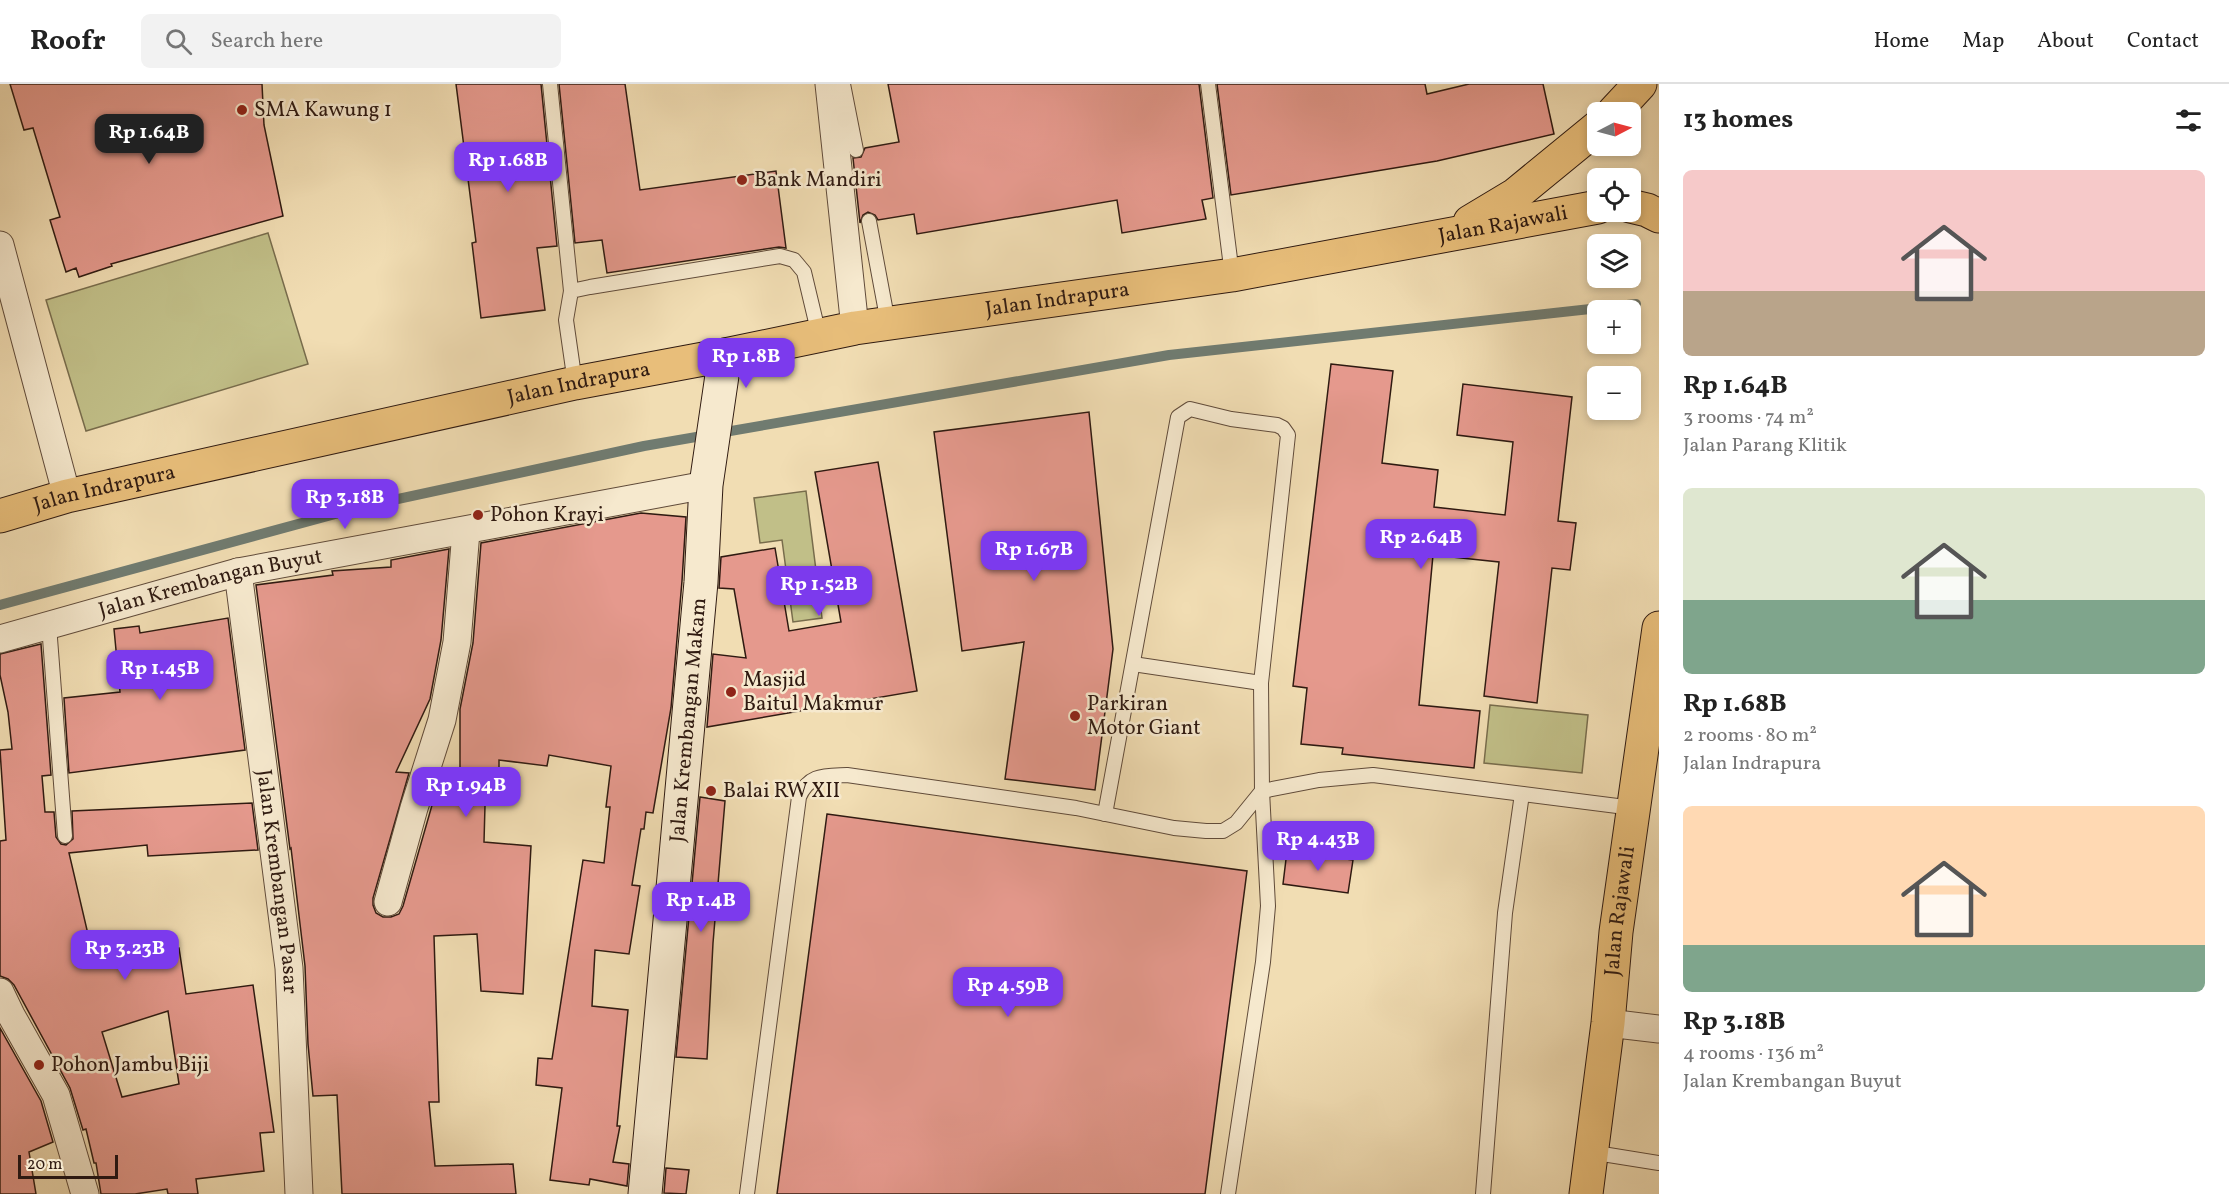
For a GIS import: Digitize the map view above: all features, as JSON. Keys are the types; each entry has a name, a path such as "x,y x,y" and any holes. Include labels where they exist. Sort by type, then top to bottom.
{"main road":[{"path":"1623,102 1640,84"},
{"name":"Jalan Rajawali","path":"1448,235 1515,195 1587,136"},
{"name":"Jalan Rajawali","path":"1448,235 1587,209"},
{"path":"1641,209 1659,216"},
{"name":"Jalan Indrapura","path":"0,516 67,496 575,383 855,328 1232,275 1448,235"},
{"name":"Jalan Rajawali","path":"1586,1194 1608,1023 1616,933 1659,628"}],"street":[{"path":"829,84 855,328"},
{"path":"0,245 67,496"},
{"name":"Jalan Krembangan Makam","path":"645,1194 701,582 708,471 725,355"},
{"name":"Jalan Krembangan Buyut","path":"0,639 238,572 466,531 708,471"},
{"path":"388,902 414,808 442,720 457,642 466,531"},
{"name":"Jalan Krembangan Pasar","path":"238,572 289,968 299,1194"},
{"path":"0,992 10,1015 56,1095 85,1194"},
{"path":"1608,1023 1659,1029"}],"lane":[{"path":"550,84 571,291 566,320 575,383"},
{"path":"843,84 856,150"},
{"path":"1208,84 1232,275"},
{"path":"869,221 888,323"},
{"path":"571,291 780,256 794,260 804,272 819,335"},
{"path":"1105,814 1178,417 1190,410 1277,425 1283,428 1287,435 1261,683 1262,791 1269,893 1263,962 1228,1194"},
{"path":"49,625 65,836"},
{"path":"1133,664 1261,683"},
{"path":"747,1194 798,809 804,786 812,779 847,775 1105,814 1174,828 1206,831 1223,831 1236,823 1262,791 1319,780 1373,775 1634,808"},
{"path":"1483,1194 1505,913 1522,794"},
{"path":"1590,1152 1659,1163"}],"shaded area":[{"path":"268,233 308,364 86,431 46,300"},
{"path":"806,491 822,618 793,622 782,540 760,543 754,498"},
{"path":"1490,705 1588,715 1582,773 1484,763"}],"building":[{"path":"10,84 262,84 264,125 283,216 111,264 112,266 79,277 76,268 66,272 50,220 60,217 33,128 24,130"},
{"path":"456,84 541,84 557,246 537,248 545,310 481,318 472,243 476,242"},
{"name":"Bank Mandiri","path":"559,84 625,84 640,190 776,171 786,248 779,247 607,273 602,240 575,243"},
{"path":"888,84 1199,84 1213,198 1202,200 1206,219 1122,233 1117,200 917,234 914,214 878,220 875,215 868,212 863,215 860,223 853,158 861,157 865,148 899,142"},
{"path":"1217,84 1425,84 1427,94 1469,84 1543,84 1554,134 1437,161 1231,195"},
{"path":"1331,364 1393,371 1382,463 1438,470 1434,507 1505,515 1513,442 1457,435 1463,384 1572,397 1558,521 1576,523 1570,570 1552,568 1537,703 1484,696 1499,562 1433,555 1419,705 1480,711 1474,768 1342,754 1343,748 1301,744 1307,688 1293,686"},
{"path":"1089,412 1113,649 1095,790 1005,779 1024,642 962,651 934,432"},
{"path":"878,462 917,691 707,727 713,654 746,658 734,589 719,588 721,557 775,548 789,631 841,622 815,472"},
{"path":"641,513 686,517 671,708 653,813 646,812 644,829 641,829 632,885 640,886 629,954 595,950 592,1006 628,1010 617,1126 620,1126 613,1162 629,1164 627,1186 590,1179 589,1185 550,1180 562,1088 536,1085 538,1058 552,1059 583,860 604,863 610,807 606,807 611,766 549,755 547,766 499,760 499,769 486,769 484,842 531,846 523,994 481,991 477,934 434,936 439,1102 429,1102 435,1166 513,1164 516,1194 342,1194 337,1095 313,1096 305,966 256,585 333,575 332,571 391,567 391,560 449,549 441,640 430,699 396,772 409,773 373,898 376,913 383,917 391,917 399,914 403,906 441,774 460,775 460,709 473,643 481,543"},
{"path":"228,618 245,750 69,773 64,698 120,692 114,629 139,626 140,633"},
{"path":"41,644 51,775 42,776 45,812 54,812 56,837 61,844 66,845 73,839 72,811 252,803 258,850 148,856 147,845 69,853 94,960 179,948 186,994 253,985 274,1132 260,1133 264,1171 196,1179 198,1194 168,1194 167,1189 135,1194 101,1194 96,1163 94,1163 86,1129 83,1130 70,1088 14,985 8,979 0,976 0,841 6,840 0,750 12,749 8,712 0,675 0,654","holes":["168,1011 179,1084 122,1097 102,1032"]},
{"path":"700,797 725,801 713,943 707,1059 676,1057"},
{"path":"827,814 1247,871 1205,1194 777,1194"},
{"path":"1287,851 1353,860 1348,893 1283,884"},
{"path":"0,1028 41,1101 53,1142 29,1152 36,1194 0,1194"},
{"path":"666,1168 689,1170 686,1194 664,1193"}],"waterway":[{"path":"0,605 361,507 644,446 1169,355 1587,309"}],"place":[{"name":"SMA Kawung 1","path":"242,110"},
{"name":"Bank Mandiri","path":"742,180"},
{"name":"Pohon Krayi","path":"478,515"},
{"name":"Masjid Baitul Makmur","path":"731,692"},
{"name":"Parkiran Motor Giant","path":"1075,716"},
{"name":"Balai RW XII","path":"711,791"},
{"name":"Pohon Jambu Biji","path":"39,1065"}]}
